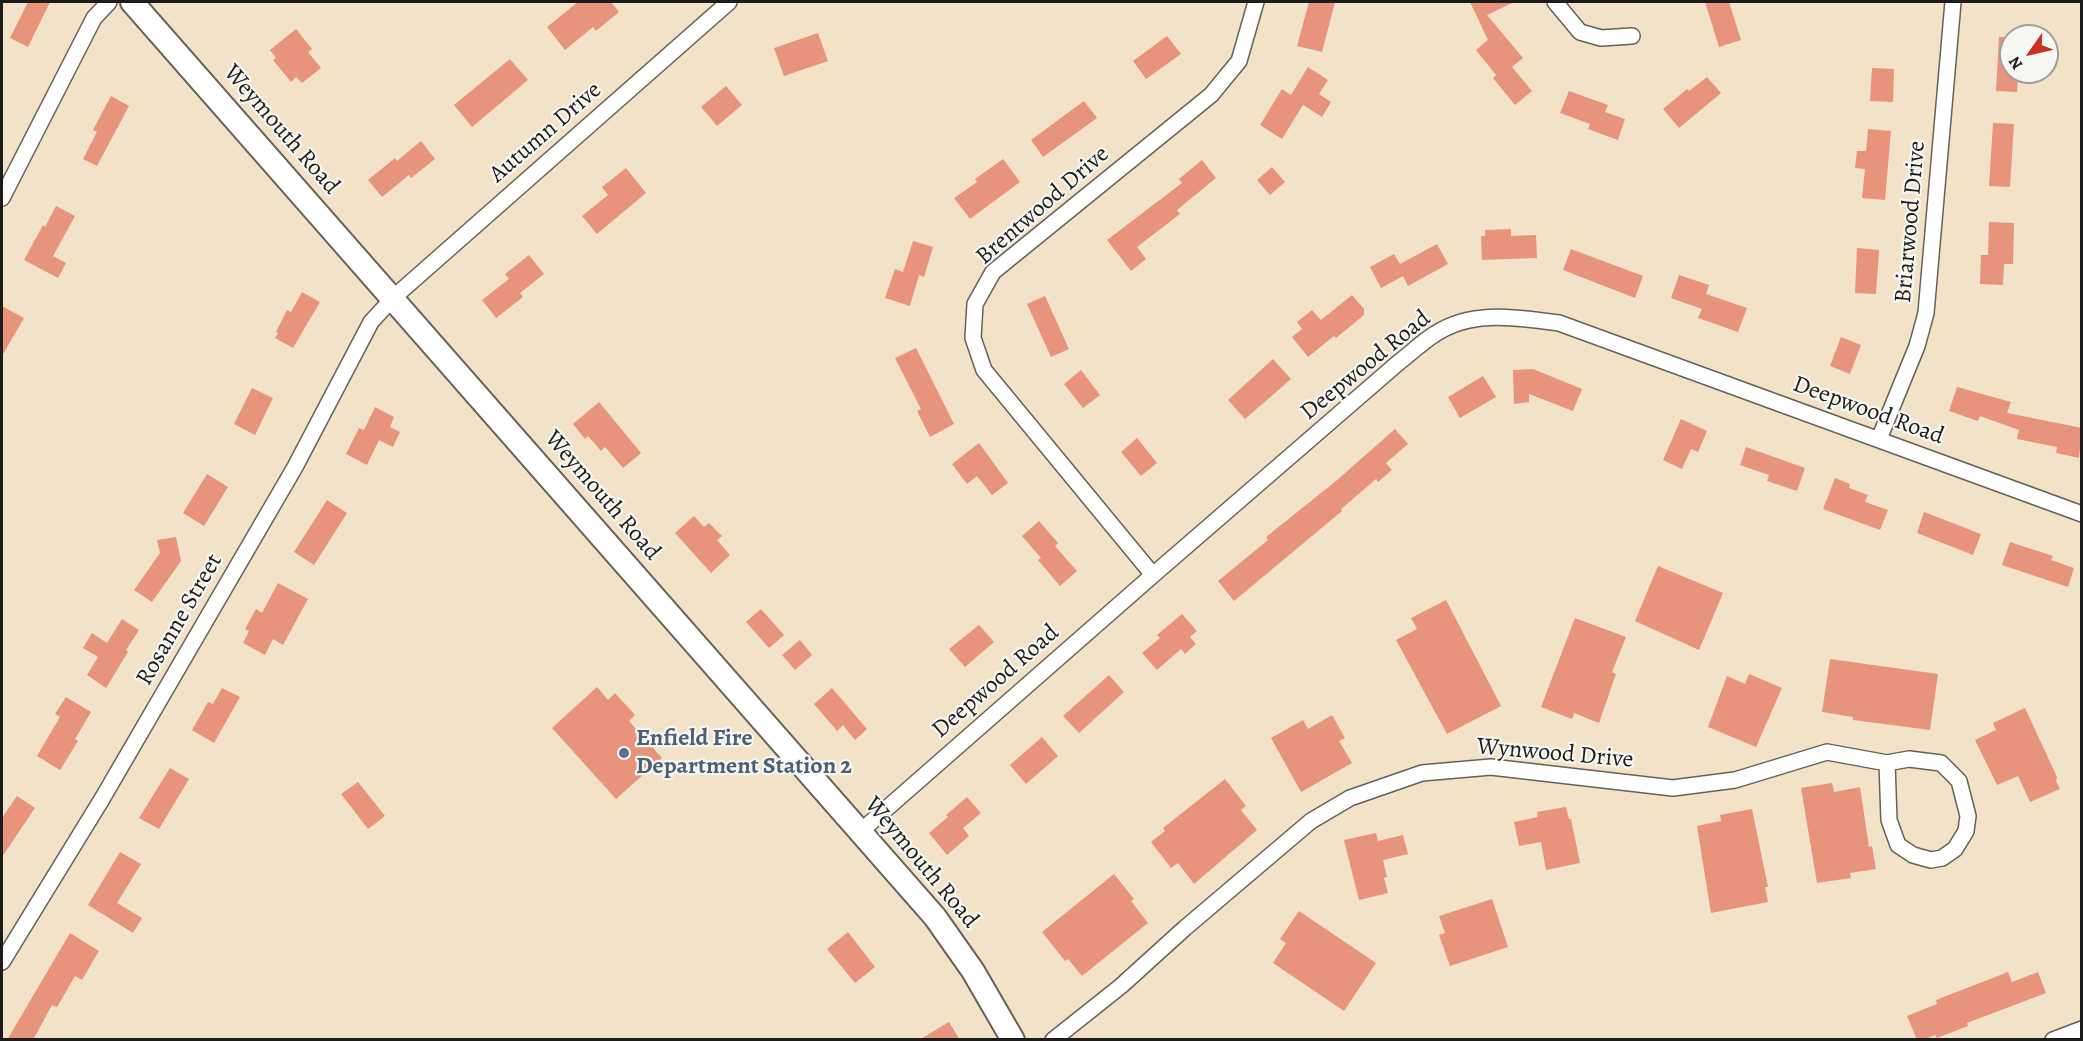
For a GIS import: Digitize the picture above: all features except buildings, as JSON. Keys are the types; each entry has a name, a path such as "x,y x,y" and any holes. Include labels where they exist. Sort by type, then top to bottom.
{"street":[{"path":"2,198 94,18 109,2"},
{"name":"Weymouth Road","path":"132,2 935,917 973,971 1013,1040"},
{"name":"Autumn Drive","path":"393,298 729,2"},
{"name":"Brentwood Drive","path":"1152,575 984,370 973,338 975,304 993,272 1211,95 1239,61 1256,2"},
{"path":"1555,2 1580,32 1601,38 1632,36"},
{"name":"Briarwood Drive","path":"1879,439 1917,346 1926,313 1953,2"},
{"name":"Rosanne Street","path":"2,962 102,798 295,467 371,322 393,298"},
{"name":"Deepwood Road","path":"861,831 1152,575 1436,333 1465,321 1495,315 1559,323 2082,514"},
{"name":"Wynwood Drive","path":"1053,1040 1121,986 1185,928 1311,821 1350,798 1422,772 1491,767 1673,788 1735,780 1827,752 1887,763 1909,759 1941,763 1959,781 1968,816 1966,831 1955,849 1942,858 1931,860 1913,855 1898,845 1889,820 1887,763"},
{"path":"2053,1040 2082,1029"}],"place":[{"name":"Enfield Fire Department Station 2","path":"624,753"}]}
